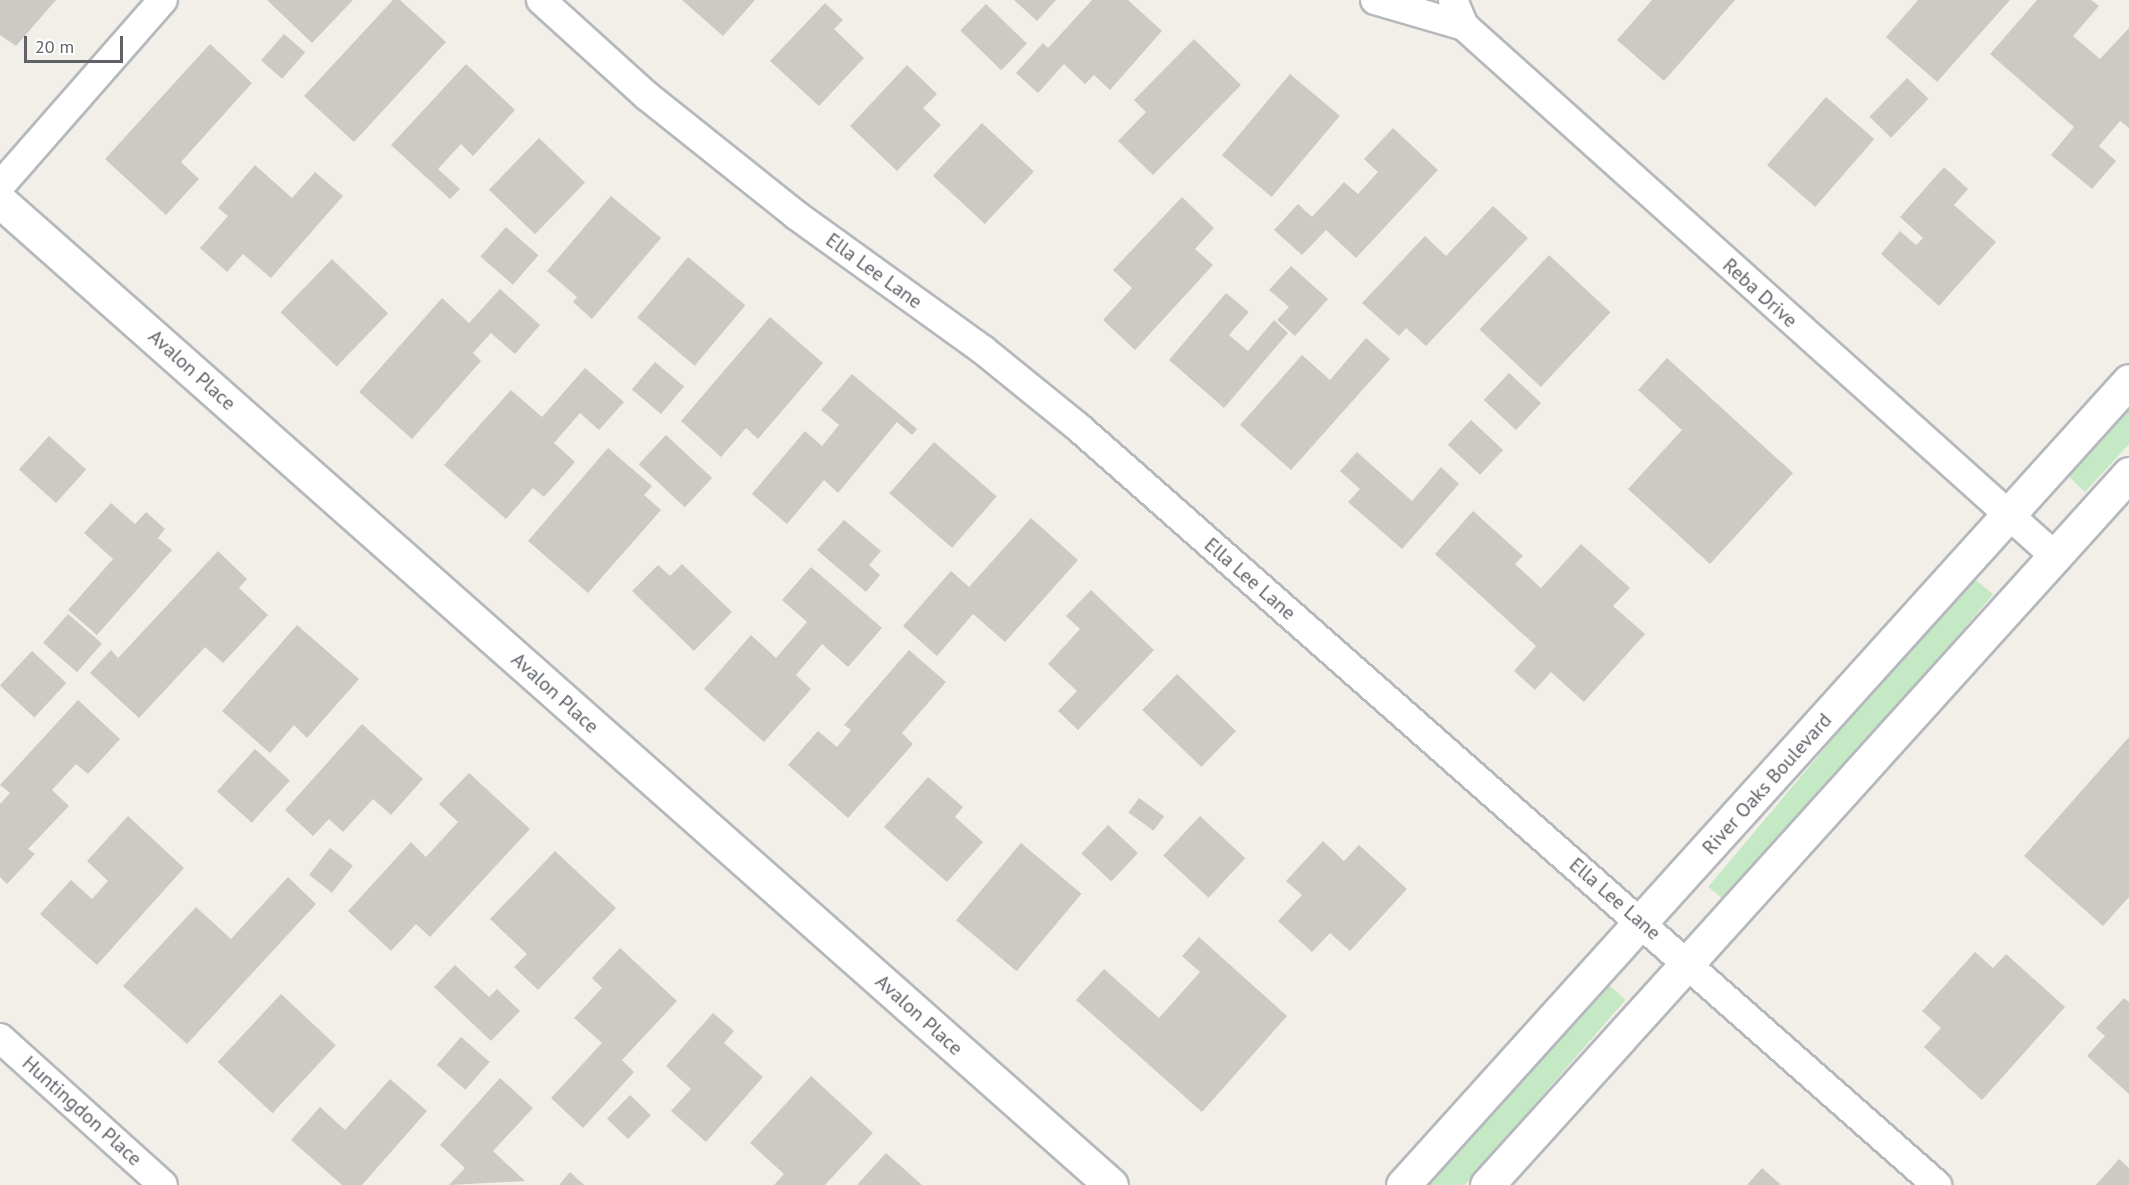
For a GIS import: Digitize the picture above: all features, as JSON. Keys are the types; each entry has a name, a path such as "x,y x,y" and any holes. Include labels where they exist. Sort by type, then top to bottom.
{"street":[{"path":"0,186 163,0"},
{"name":"Ella Lee Lane","path":"541,0 647,96 795,215 1078,427 1937,1185"},
{"name":"Reba Drive","path":"1374,0 1464,26"},
{"name":"Reba Drive","path":"1453,0 1464,26 2057,558"},
{"name":"Avalon Place","path":"0,201 1111,1185"},
{"name":"River Oaks Boulevard","path":"1403,1185 1643,924 2007,514 2129,381"},
{"path":"1487,1185 2057,558 2129,474"},
{"name":"Huntingdon Place","path":"0,1038 163,1185"}],"green space":[{"path":"2129,398 2129,444 2085,492 2063,471"},
{"path":"1970,575 1993,594 1731,906 1708,887"},
{"path":"1603,980 1626,1000 1465,1185 1425,1185"}],"building":[{"path":"0,0 56,0 16,46 0,35"},
{"path":"267,0 353,0 312,43"},
{"path":"393,0 400,0 446,42 354,142 304,96"},
{"path":"682,0 755,0 723,36"},
{"path":"1014,0 1056,0 1037,21"},
{"path":"1092,0 1128,0 1162,31 1110,90 1094,75 1085,84 1064,64 1038,93 1016,73 1043,43 1048,48"},
{"path":"1652,0 1735,0 1664,81 1617,40"},
{"path":"1918,0 2010,0 1937,82 1886,37"},
{"path":"2037,0 2091,0 2099,6 2073,36 2100,59 2129,28 2129,128 2120,121 2099,146 2116,161 2092,189 2051,155 2074,127 1990,54"},
{"path":"825,3 843,20 834,29 864,58 819,106 770,61"},
{"path":"986,4 1027,44 1001,70 960,31"},
{"path":"284,34 305,52 282,79 261,60"},
{"path":"1194,39 1241,85 1153,175 1118,141 1146,112 1134,100"},
{"path":"210,44 252,83 181,162 199,179 166,215 105,159"},
{"path":"466,64 515,110 473,156 461,144 438,169 460,189 450,199 391,145"},
{"path":"907,65 937,94 923,108 941,125 897,171 850,126"},
{"path":"1290,74 1340,116 1272,197 1222,155"},
{"path":"1907,78 1929,99 1891,138 1869,117"},
{"path":"1826,97 1874,139 1815,207 1767,165"},
{"path":"982,123 1034,171 985,224 933,176"},
{"path":"1393,128 1438,170 1356,258 1326,230 1302,255 1274,230 1298,204 1312,217 1344,182 1358,194 1378,172 1364,159"},
{"path":"539,138 585,182 535,234 489,190"},
{"path":"255,165 292,198 315,172 343,196 271,278 243,254 227,272 200,248 228,216 218,208"},
{"path":"1944,167 1968,189 1954,205 1996,242 1939,306 1881,254 1900,231 1916,245 1923,238 1900,217"},
{"path":"611,196 661,238 592,319 573,302 577,297 547,271"},
{"path":"1182,197 1214,228 1195,249 1213,265 1135,350 1103,320 1132,288 1113,270"},
{"path":"1493,206 1528,238 1426,346 1406,328 1399,336 1362,303 1425,236 1446,256"},
{"path":"506,227 538,255 513,285 480,256"},
{"path":"1549,255 1610,312 1541,387 1479,330"},
{"path":"688,257 745,305 695,366 637,318"},
{"path":"332,259 388,313 337,366 281,312"},
{"path":"1291,266 1328,299 1295,336 1277,320 1289,307 1269,290"},
{"path":"500,289 540,325 515,354 491,333 473,353 481,361 412,439 359,392 442,298 469,323"},
{"path":"1226,293 1249,312 1229,335 1248,351 1274,320 1288,333 1224,408 1169,360"},
{"path":"770,317 823,363 758,439 746,428 721,457 681,421"},
{"path":"1366,338 1390,359 1291,470 1240,425 1302,355 1330,380"},
{"path":"1667,358 1793,473 1710,564 1628,489 1682,430 1638,390"},
{"path":"655,362 684,386 661,414 632,390"},
{"path":"585,368 624,402 599,430 580,413 554,443 575,462 544,497 533,488 506,519 444,465 511,390 542,417"},
{"path":"1509,373 1541,403 1516,430 1484,400"},
{"path":"852,374 917,429 912,435 897,422 838,493 824,480 787,524 752,494 805,431 822,446 839,425 821,410"},
{"path":"1471,420 1503,450 1480,475 1448,445"},
{"path":"666,435 712,478 685,507 639,464"},
{"path":"49,436 86,469 56,503 19,469"},
{"path":"934,442 997,496 952,548 889,493"},
{"path":"608,448 652,486 644,495 661,510 588,593 528,541"},
{"path":"1357,452 1412,501 1441,467 1459,484 1402,549 1348,502 1360,489 1340,471"},
{"path":"111,503 135,524 146,512 165,529 158,538 172,550 97,635 68,610 113,559 84,533"},
{"path":"1473,511 1523,556 1515,564 1541,588 1581,544 1630,588 1613,606 1645,634 1584,702 1551,672 1535,690 1514,671 1536,646 1435,554"},
{"path":"1031,518 1078,560 1005,642 973,614 937,656 903,626 951,571 969,587"},
{"path":"844,520 881,551 869,565 880,575 866,592 817,550"},
{"path":"218,551 247,579 239,588 268,615 223,663 205,647 139,718 90,673 111,650 118,658"},
{"path":"682,564 732,612 694,651 632,591 658,565 670,576"},
{"path":"811,567 882,628 848,667 822,644 796,675 811,689 764,742 704,689 751,635 776,658 807,622 782,600"},
{"path":"1091,590 1154,650 1078,730 1058,711 1077,691 1048,664 1080,629 1066,616"},
{"path":"68,614 102,644 77,672 43,643"},
{"path":"297,625 359,679 307,738 294,725 270,753 222,711"},
{"path":"909,650 946,682 902,733 913,744 848,818 788,765 818,731 837,747 851,730 844,725"},
{"path":"32,651 66,683 34,717 0,685"},
{"path":"1177,674 1236,731 1201,767 1142,710"},
{"path":"78,700 120,739 88,774 76,764 52,790 69,806 28,849 35,854 7,884 0,877 0,804 10,793 0,785"},
{"path":"362,724 423,779 391,815 373,799 343,832 329,819 313,836 285,810"},
{"path":"2129,737 2129,897 2103,926 2024,856"},
{"path":"255,749 290,780 252,823 217,791"},
{"path":"469,773 530,829 430,937 416,924 391,951 348,911 411,842 426,857 458,822 439,804"},
{"path":"928,777 963,807 955,817 983,842 947,882 884,827"},
{"path":"1139,798 1164,816 1153,831 1128,813"},
{"path":"128,816 184,868 97,965 40,914 71,880 92,899 108,881 87,861"},
{"path":"1200,816 1245,858 1209,898 1163,855"},
{"path":"1108,825 1138,853 1111,881 1081,854"},
{"path":"1323,841 1344,861 1359,845 1407,889 1350,951 1330,933 1312,952 1278,921 1302,895 1286,881"},
{"path":"1021,843 1082,894 1017,971 956,920"},
{"path":"330,848 353,866 332,893 309,875"},
{"path":"555,851 616,908 538,990 514,967 527,954 490,919"},
{"path":"288,877 316,904 187,1044 123,986 196,907 231,939"},
{"path":"1199,937 1287,1016 1202,1112 1076,1000 1104,969 1159,1018 1200,972 1182,956"},
{"path":"620,948 677,1001 622,1060 634,1072 583,1128 551,1098 602,1043 574,1018 602,988 592,978"},
{"path":"1975,952 1993,968 2006,954 2065,1007 1982,1100 1924,1047 1941,1028 1922,1011"},
{"path":"455,965 489,997 497,989 520,1011 491,1041 434,987"},
{"path":"281,994 336,1045 272,1113 218,1062"},
{"path":"2124,998 2129,1002 2129,1094 2087,1056 2105,1036 2096,1028"},
{"path":"713,1013 734,1031 724,1043 763,1077 706,1142 671,1111 691,1089 666,1066"},
{"path":"461,1037 490,1062 465,1090 437,1065"},
{"path":"811,1076 873,1133 825,1185 774,1185 784,1174 750,1143"},
{"path":"500,1078 533,1108 493,1151 525,1181 449,1185 465,1168 440,1145"},
{"path":"390,1079 427,1111 362,1185 342,1185 291,1140 320,1107 345,1130"},
{"path":"630,1095 651,1115 628,1139 607,1119"},
{"path":"886,1153 922,1185 857,1185"},
{"path":"2119,1159 2129,1168 2129,1185 2096,1185"},
{"path":"1762,1168 1781,1185 1747,1185"},
{"path":"570,1172 584,1185 559,1185"}]}
